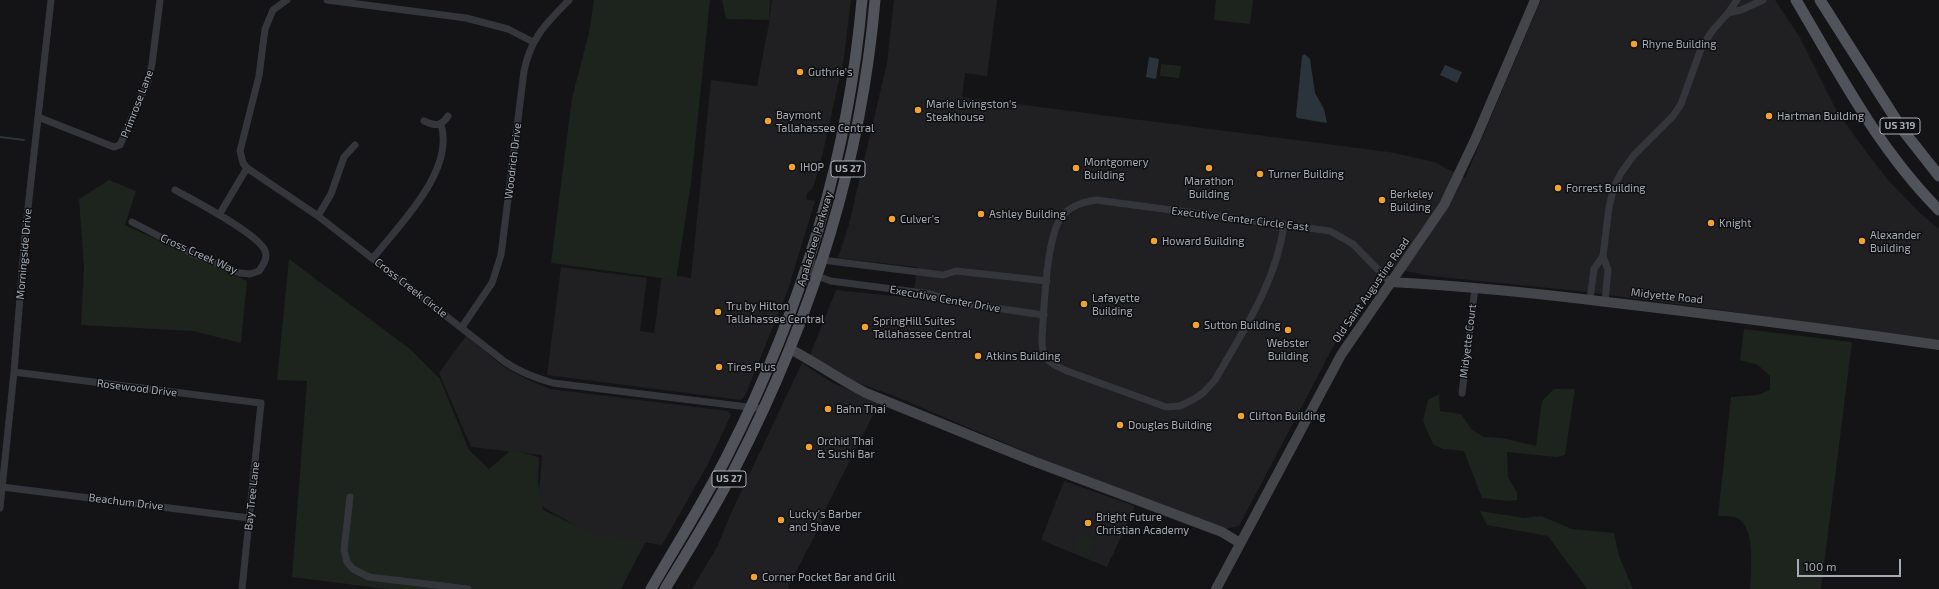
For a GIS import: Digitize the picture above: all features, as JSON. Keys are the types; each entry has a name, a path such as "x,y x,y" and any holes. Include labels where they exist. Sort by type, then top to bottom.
{"main road":[{"name":"Apalachee Parkway","path":"651,589 714,481 751,408 791,314 807,269 828,194 848,107 862,0"},
{"name":"Apalachee Parkway","path":"665,589 734,470 764,409 790,349 817,276 852,154 861,108 875,0"},
{"name":"US 319","path":"1796,0 1865,116 1915,185 1939,210"},
{"name":"US 319","path":"1820,0 1902,129 1939,176"},
{"path":"848,107 856,134"}],"street":[{"name":"Morningside Drive","path":"0,508 14,372 25,234 51,0"},
{"name":"Primrose Lane","path":"38,117 114,147 120,145 149,75 152,64 160,0"},
{"path":"219,215 250,170 243,163 240,151 259,76 265,30 273,10 287,0"},
{"path":"327,0 466,18 508,29 534,42"},
{"name":"Woodrich Drive","path":"462,327 492,284 501,255 524,71 528,53 539,32 569,0"},
{"name":"Old Saint Augustine Road","path":"1216,589 1341,354 1434,221 1458,179 1535,0"},
{"path":"1605,302 1608,270 1603,256 1609,207 1617,180 1634,156 1673,116 1681,104 1702,46 1737,0"},
{"path":"1728,13 1741,10 1763,0"},
{"path":"424,121 432,124 441,124 448,116"},
{"path":"374,258 434,178 444,144 441,124"},
{"path":"318,216 331,194 344,157 355,145"},
{"name":"Cross Creek Circle","path":"250,170 318,216 374,258 505,362 520,372 553,383 764,409"},
{"name":"Cross Creek Way","path":"132,222 193,254 240,273 250,274 259,271 265,260 265,250 256,240 219,215 175,190"},
{"name":"Executive Center Circle East","path":"1047,281 1054,232 1062,215 1079,204 1096,200 1323,230 1346,240 1360,250 1390,282"},
{"path":"1047,281 1042,353 1047,360 1055,365 1156,404 1166,407 1180,406 1203,393 1215,380 1269,282 1278,257 1284,224"},
{"path":"1590,299 1594,268 1603,256"},
{"path":"807,269 822,260"},
{"name":"Executive Center Drive","path":"822,260 943,275 956,271 1047,281"},
{"name":"Executive Center Drive","path":"807,269 817,276 831,281 931,294 953,302 1044,315"},
{"name":"Midyette Road","path":"1390,282 1475,288 1590,299 1605,302 1726,315 1939,345"},
{"name":"Midyette Court","path":"1462,393 1475,288"},
{"path":"790,349 814,362 847,384 866,393 1033,461 1222,532 1240,543"},
{"name":"Rosewood Drive","path":"14,372 261,403"},
{"name":"Bay Tree Lane","path":"242,589 261,403"},
{"name":"Beachum Drive","path":"2,487 249,518"},
{"path":"350,497 344,550 347,562 352,569 370,577 468,589"}],"shaded area":[{"path":"594,0 710,0 691,183 676,280 551,263 572,98 589,33"},
{"path":"722,0 770,0 769,20 726,19"},
{"path":"772,0 851,0 844,58 823,152 815,182 812,189 807,193 806,199 815,201 788,290 745,396 741,400 547,375 561,267 647,278 640,331 654,333 662,274 691,278 711,80 757,86"},
{"path":"894,0 997,0 987,76 965,73 962,97 1389,152 1434,162 1465,178 1541,0 1775,0 1799,36 1836,110 1889,181 1919,212 1939,229 1939,341 1578,291 1431,276 1391,268 1333,347 1239,526 1224,529 1035,456 892,395 847,379 810,355 836,290 913,298 917,267 838,258 849,224 887,63"},
{"path":"1216,0 1253,0 1250,24 1214,20"},
{"path":"1305,54 1310,59 1315,93 1324,109 1327,123 1297,118 1296,116 1302,56"},
{"path":"1149,57 1159,59 1156,79 1146,77"},
{"path":"1161,64 1181,66 1179,78 1160,76"},
{"path":"1445,65 1462,72 1457,83 1440,75"},
{"path":"109,180 136,191 125,225 247,281 241,343 193,331 81,325 84,267 79,199"},
{"path":"289,259 410,349 440,379 469,450 489,469 511,450 539,457 538,483 543,510 594,534 646,541 621,589 387,589 292,577 307,381 277,380"},
{"path":"1744,329 1852,342 1821,589 1750,589 1751,550 1747,531 1743,523 1737,518 1730,516 1718,516 1731,397 1757,395 1770,390 1770,376 1758,365 1740,360"},
{"path":"466,336 504,367 528,380 550,389 728,411 731,415 708,464 662,545 592,535 538,504 542,455 471,447 439,373"},
{"path":"802,363 831,382 879,403 821,518 823,520 788,587 790,589 692,589 717,547 732,511"},
{"path":"1554,389 1575,389 1565,455 1557,457 1507,452 1508,477 1517,493 1517,500 1508,501 1482,498 1464,451 1443,449 1433,444 1423,421 1428,400 1439,394 1440,411 1461,414 1472,430 1484,437 1502,438 1536,446 1542,401"},
{"name":"Bright Future Christian Academy","path":"1064,481 1135,506 1107,567 1041,540"},
{"path":"1480,511 1524,518 1541,516 1572,529 1614,533 1619,556 1633,589 1587,589 1548,536 1487,525"},
{"path":"1080,534 1094,540 1089,555 1074,549"}],"waterway":[{"path":"0,137 24,140"}],"place":[{"name":"Rhyne Building","path":"1634,44"},
{"name":"Guthrie's","path":"800,72"},
{"name":"Marie Livingston's Steakhouse","path":"918,110"},
{"name":"Hartman Building","path":"1769,116"},
{"name":"Baymont Tallahassee Central","path":"768,121"},
{"name":"IHOP","path":"792,167"},
{"name":"Montgomery Building","path":"1076,168"},
{"name":"Marathon Building","path":"1209,168"},
{"name":"Turner Building","path":"1260,174"},
{"name":"Forrest Building","path":"1558,188"},
{"name":"Berkeley Building","path":"1382,200"},
{"name":"Ashley Building","path":"981,214"},
{"name":"Culver's","path":"892,219"},
{"name":"Knight","path":"1711,223"},
{"name":"Howard Building","path":"1154,241"},
{"name":"Alexander Building","path":"1862,241"},
{"name":"Lafayette Building","path":"1084,304"},
{"name":"Tru by Hilton Tallahassee Central","path":"718,312"},
{"name":"Sutton Building","path":"1196,325"},
{"name":"SpringHill Suites Tallahassee Central","path":"865,327"},
{"name":"Webster Building","path":"1288,330"},
{"name":"Atkins Building","path":"978,356"},
{"name":"Tires Plus","path":"719,367"},
{"name":"Bahn Thai","path":"828,409"},
{"name":"Clifton Building","path":"1241,416"},
{"name":"Douglas Building","path":"1120,425"},
{"name":"Orchid Thai & Sushi Bar","path":"809,447"},
{"name":"Lucky's Barber and Shave","path":"781,520"},
{"name":"Bright Future Christian Academy","path":"1088,523"},
{"name":"Corner Pocket Bar and Grill","path":"754,577"}]}
